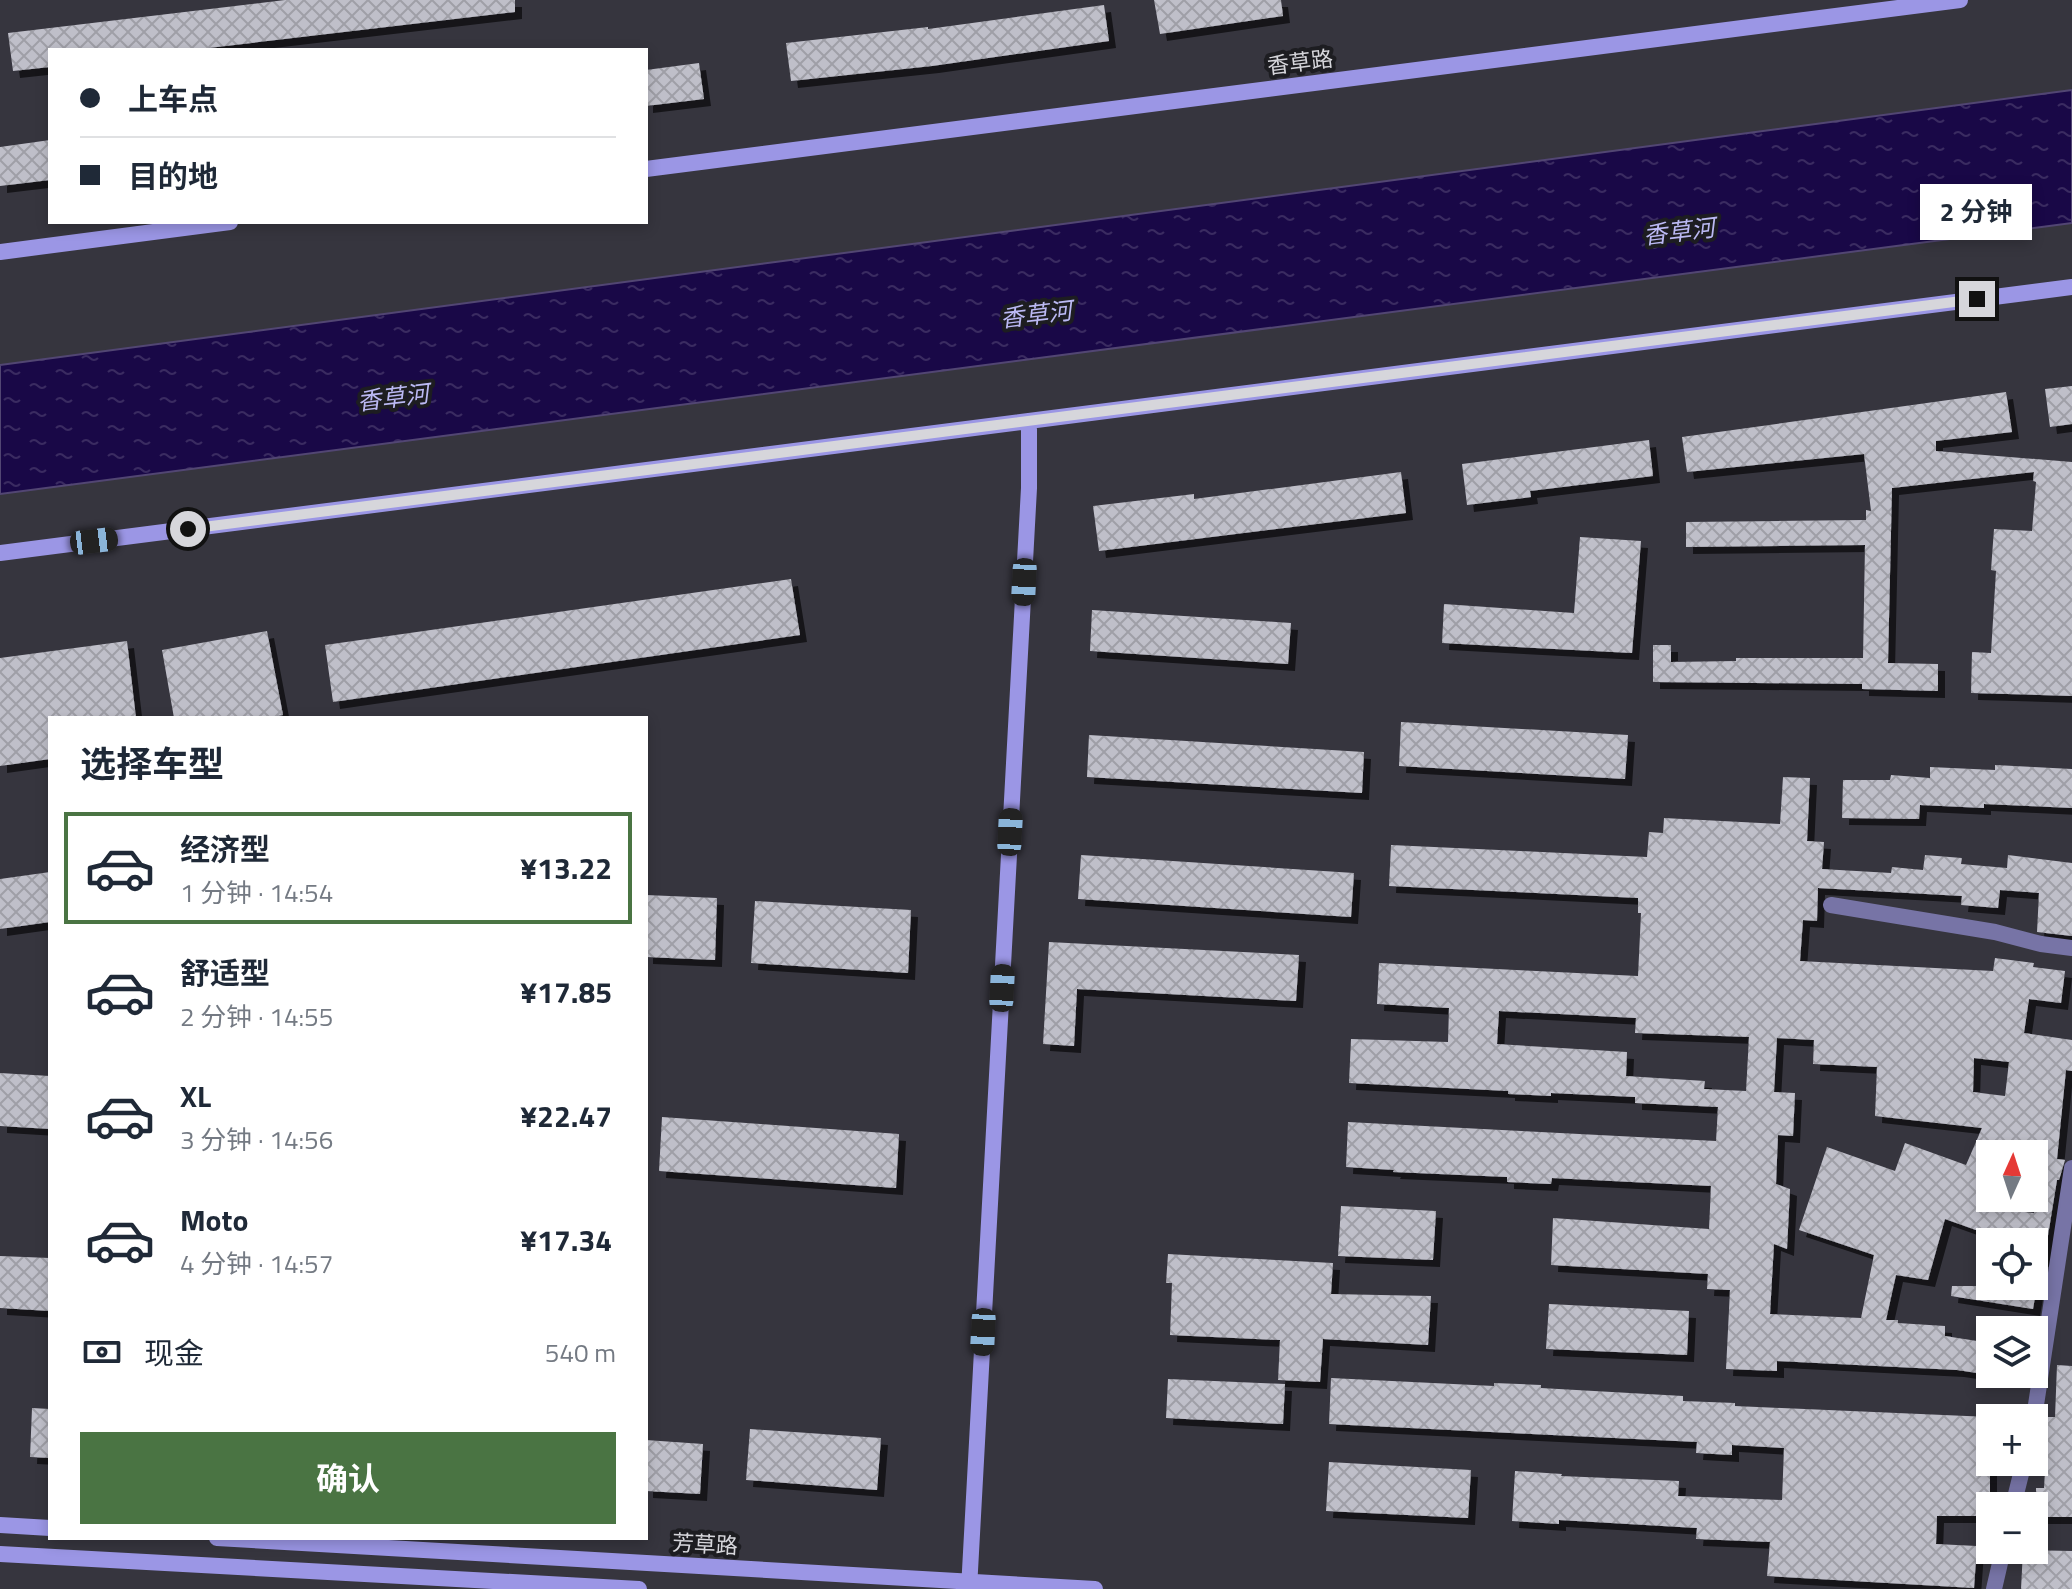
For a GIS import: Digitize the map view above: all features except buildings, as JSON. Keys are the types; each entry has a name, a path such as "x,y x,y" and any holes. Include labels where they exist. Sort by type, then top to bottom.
{"street":[{"name":"香草路","path":"648,169 1960,0"},
{"path":"0,252 215,224"},
{"path":"0,553 2072,287"},
{"path":"969,1585 1029,488 1029,421"},
{"path":"1831,905 2072,948"},
{"path":"2036,1404 2072,1168"},
{"path":"0,1525 48,1528"},
{"name":"芳草路","path":"249,1540 969,1585 1095,1589"},
{"path":"0,1554 639,1589"},
{"path":"1994,1589 2000,1564"}],"water":[{"name":"香草河","path":"2072,90 2072,223 0,494 0,365"}],"route":[{"path":"188,529 1977,299"}]}
